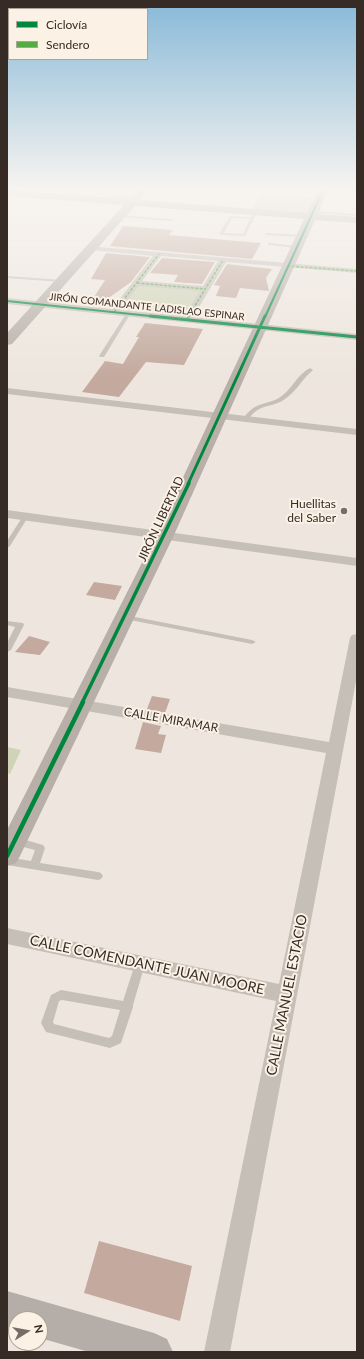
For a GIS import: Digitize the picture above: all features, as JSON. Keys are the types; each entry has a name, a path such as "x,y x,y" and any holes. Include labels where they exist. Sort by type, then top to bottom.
{"main road":[{"path":"48,1321 154,1352"}],"street":[{"path":"7,341 88,251"},
{"path":"130,251 357,271"},
{"name":"JIRÓN LIBERTAD","path":"9,853 165,535 295,251"},
{"path":"114,312 159,254"},
{"path":"187,319 223,260"},
{"path":"137,283 205,289"},
{"name":"JIRÓN COMANDANTE LADISLAO ESPINAR","path":"7,301 357,337"},
{"path":"7,391 357,432"},
{"path":"7,514 357,562"},
{"name":"CALLE MANUEL ESTACIO","path":"218,1352 334,749 357,638"},
{"name":"CALLE MIRAMAR","path":"7,692 334,749"},
{"name":"CALLE COMENDANTE JUAN MOORE","path":"7,936 287,994"}],"lane":[{"path":"7,277 62,281"},
{"path":"102,356 129,313"},
{"path":"246,419 254,408 262,403 280,399 292,391 298,380 310,370"},
{"path":"7,546 25,517"},
{"path":"125,617 252,642"},
{"path":"7,623 20,625 7,650"},
{"path":"9,853 40,848 34,866"},
{"path":"9,853 34,866 98,876"},
{"path":"128,1007 61,995 55,998 47,1023 50,1028 114,1042 117,1039 128,1007 140,964"}],"green space":[{"path":"141,283 202,288 186,315 121,309"},
{"path":"7,747 21,750 10,774 7,773"}],"building":[{"path":"169,251 256,251 252,259"},
{"path":"106,253 150,257 131,282 97,306 89,305 105,280 91,279"},
{"path":"162,258 215,262 202,284 174,282 178,275 150,273"},
{"path":"227,264 272,269 266,278 269,291 240,288 236,298 216,296 220,286 214,285"},
{"path":"145,323 203,329 184,365 146,362 119,397 82,392 105,361 123,364 139,337 136,337"},
{"path":"94,582 122,586 115,600 86,595"},
{"path":"29,636 50,642 40,655 15,652"},
{"path":"152,696 170,699 165,713 147,709"},
{"path":"143,722 161,726 158,734 166,735 161,753 135,749"},
{"path":"99,1241 192,1266 180,1321 84,1293"}],"marked path":[{"path":"114,312 159,254"},
{"path":"187,319 223,260"},
{"path":"287,266 357,271"},
{"path":"137,283 205,289"}],"cycle path":[{"path":"7,856 165,535 295,251"},
{"path":"7,301 357,337"}],"place":[{"name":"Huellitas del Saber","path":"344,511"}]}
